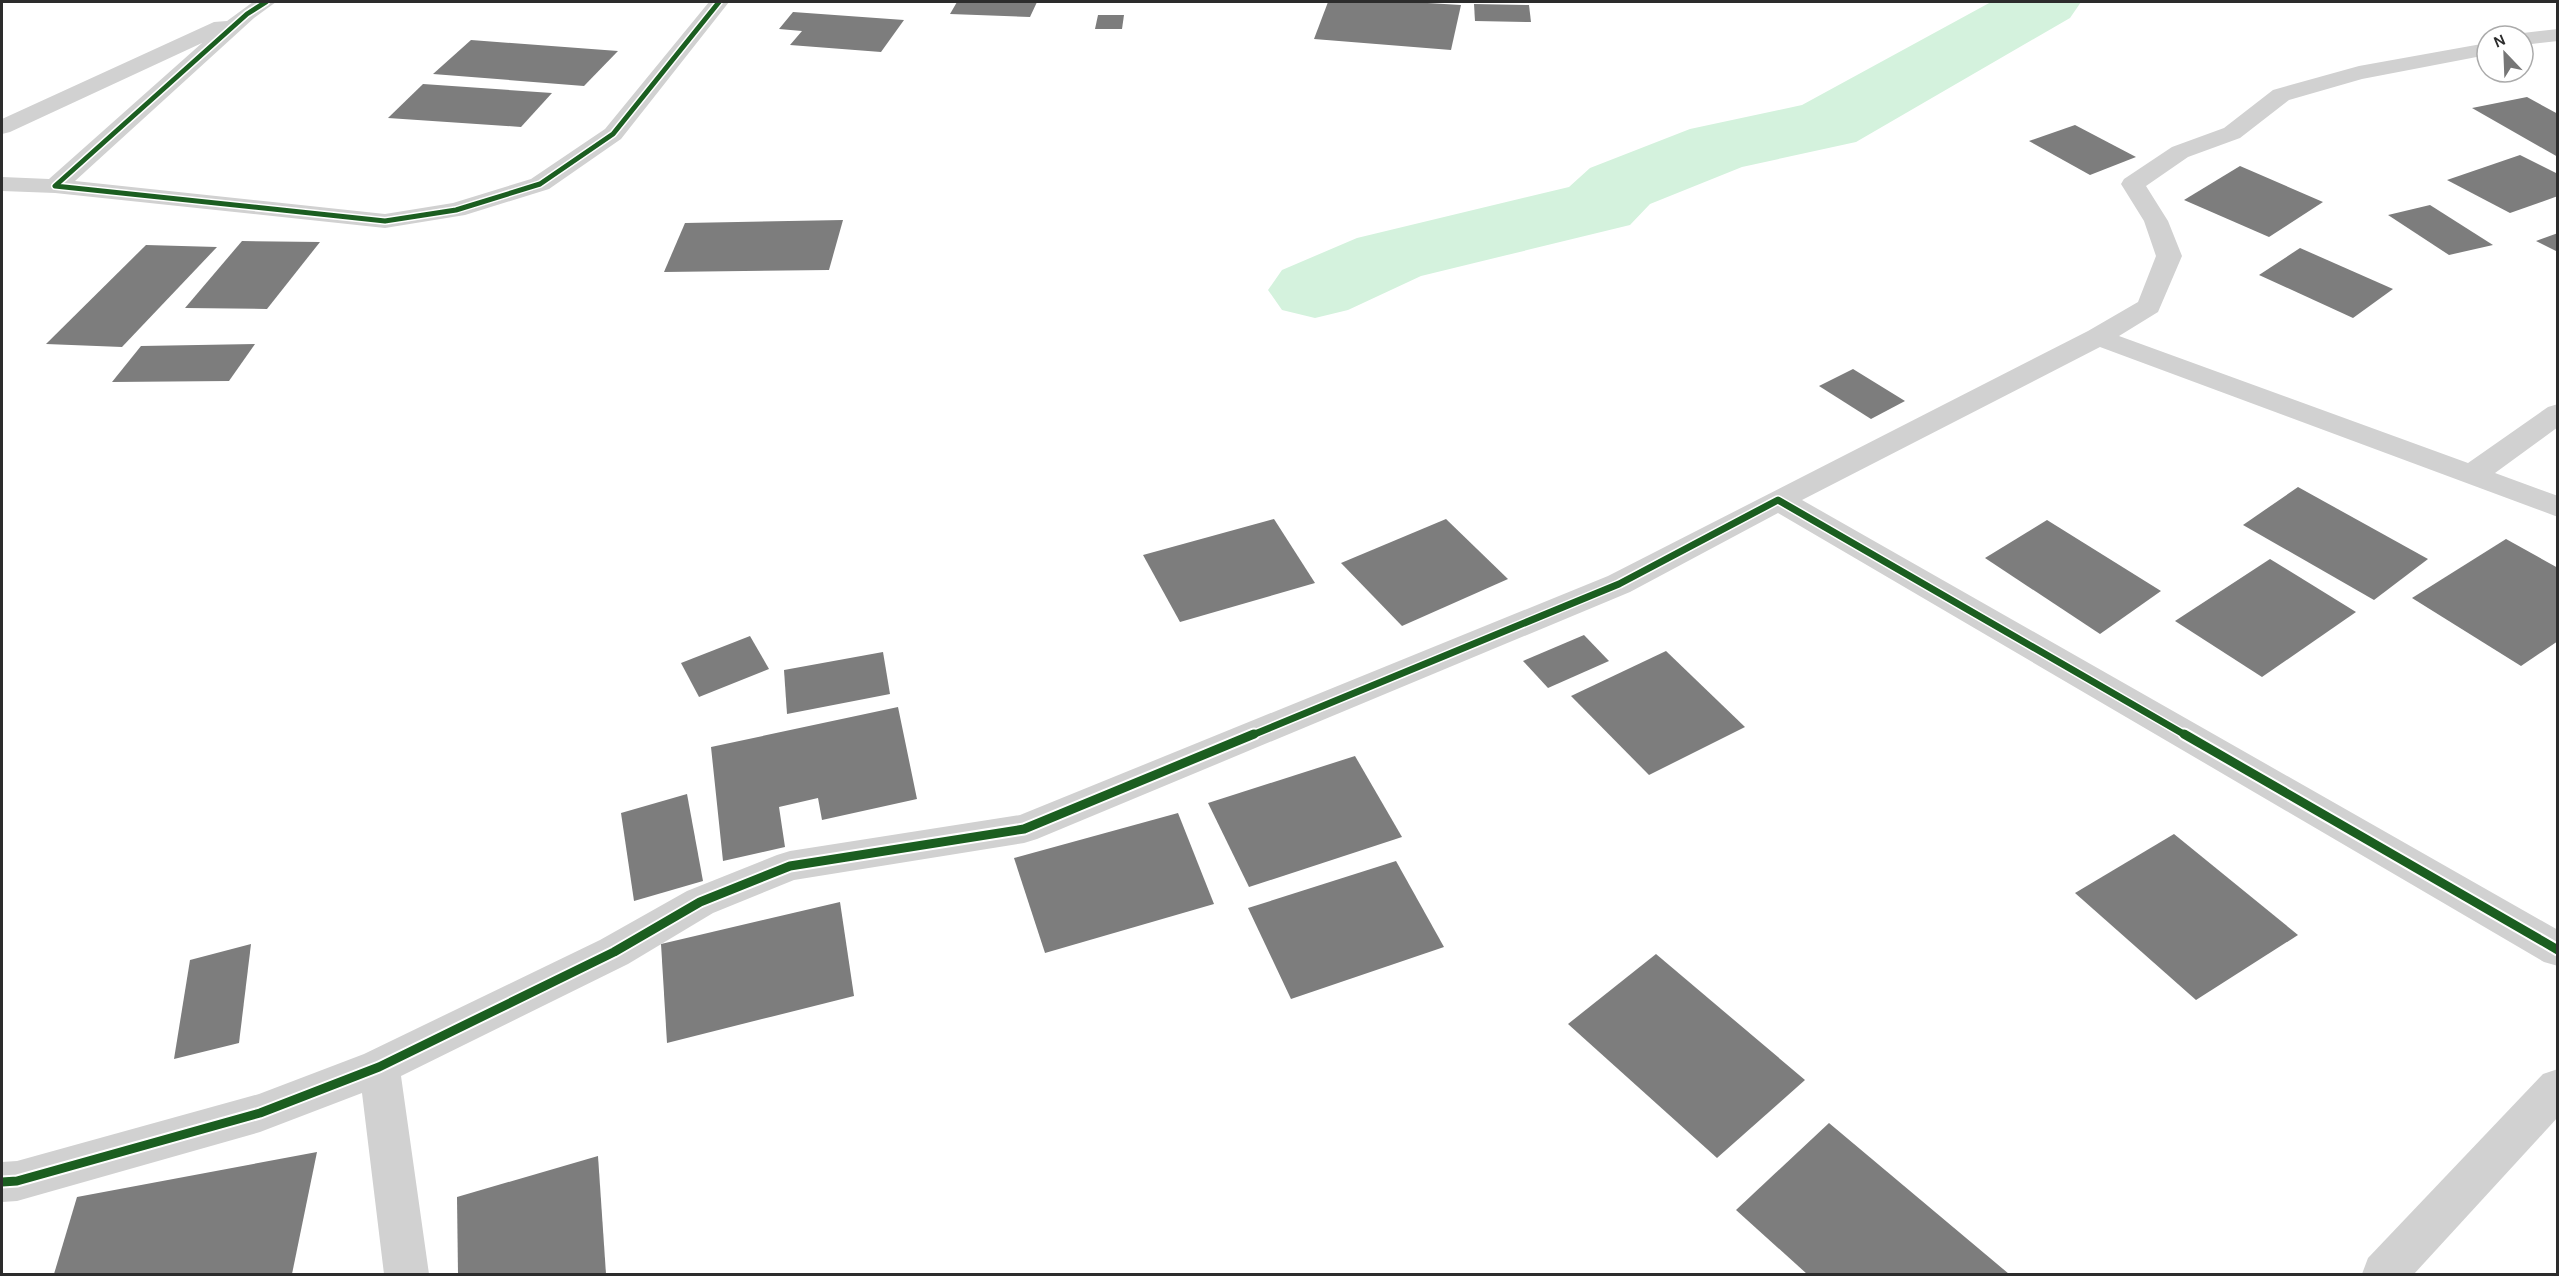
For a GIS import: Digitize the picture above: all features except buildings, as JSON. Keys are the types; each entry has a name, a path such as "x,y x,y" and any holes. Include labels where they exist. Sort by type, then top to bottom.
{"street":[{"path":"2,184 55,186 386,220 456,210 540,184 613,134 719,2"},
{"path":"55,186 256,8"},
{"path":"2,127 256,8"},
{"path":"2535,38 2558,35"},
{"path":"2,1182 17,1181 260,1113 379,1067 614,952 700,902 790,866 1024,829 1425,666 1618,584 2098,337 2149,306 2169,256 2156,221 2133,184 2180,152 2232,132 2281,95 2359,73 2475,51"},
{"path":"2098,337 2558,507"},
{"path":"2472,475 2558,413"},
{"path":"1778,500 2558,950"},
{"path":"379,1067 407,1275"},
{"path":"2384,1275 2558,1087"}],"waterway":[{"path":"1315,290 1389,257 1599,206 1620,186 1719,147 1827,125 2044,2"}],"cycle path":[{"path":"266,2 247,14 55,186 385,221 456,210 540,184 613,134 719,2"},
{"path":"2,1182 17,1181 260,1113 379,1067 614,952 700,902 790,866 1024,829 1619,584 1778,500 2558,950"}]}
